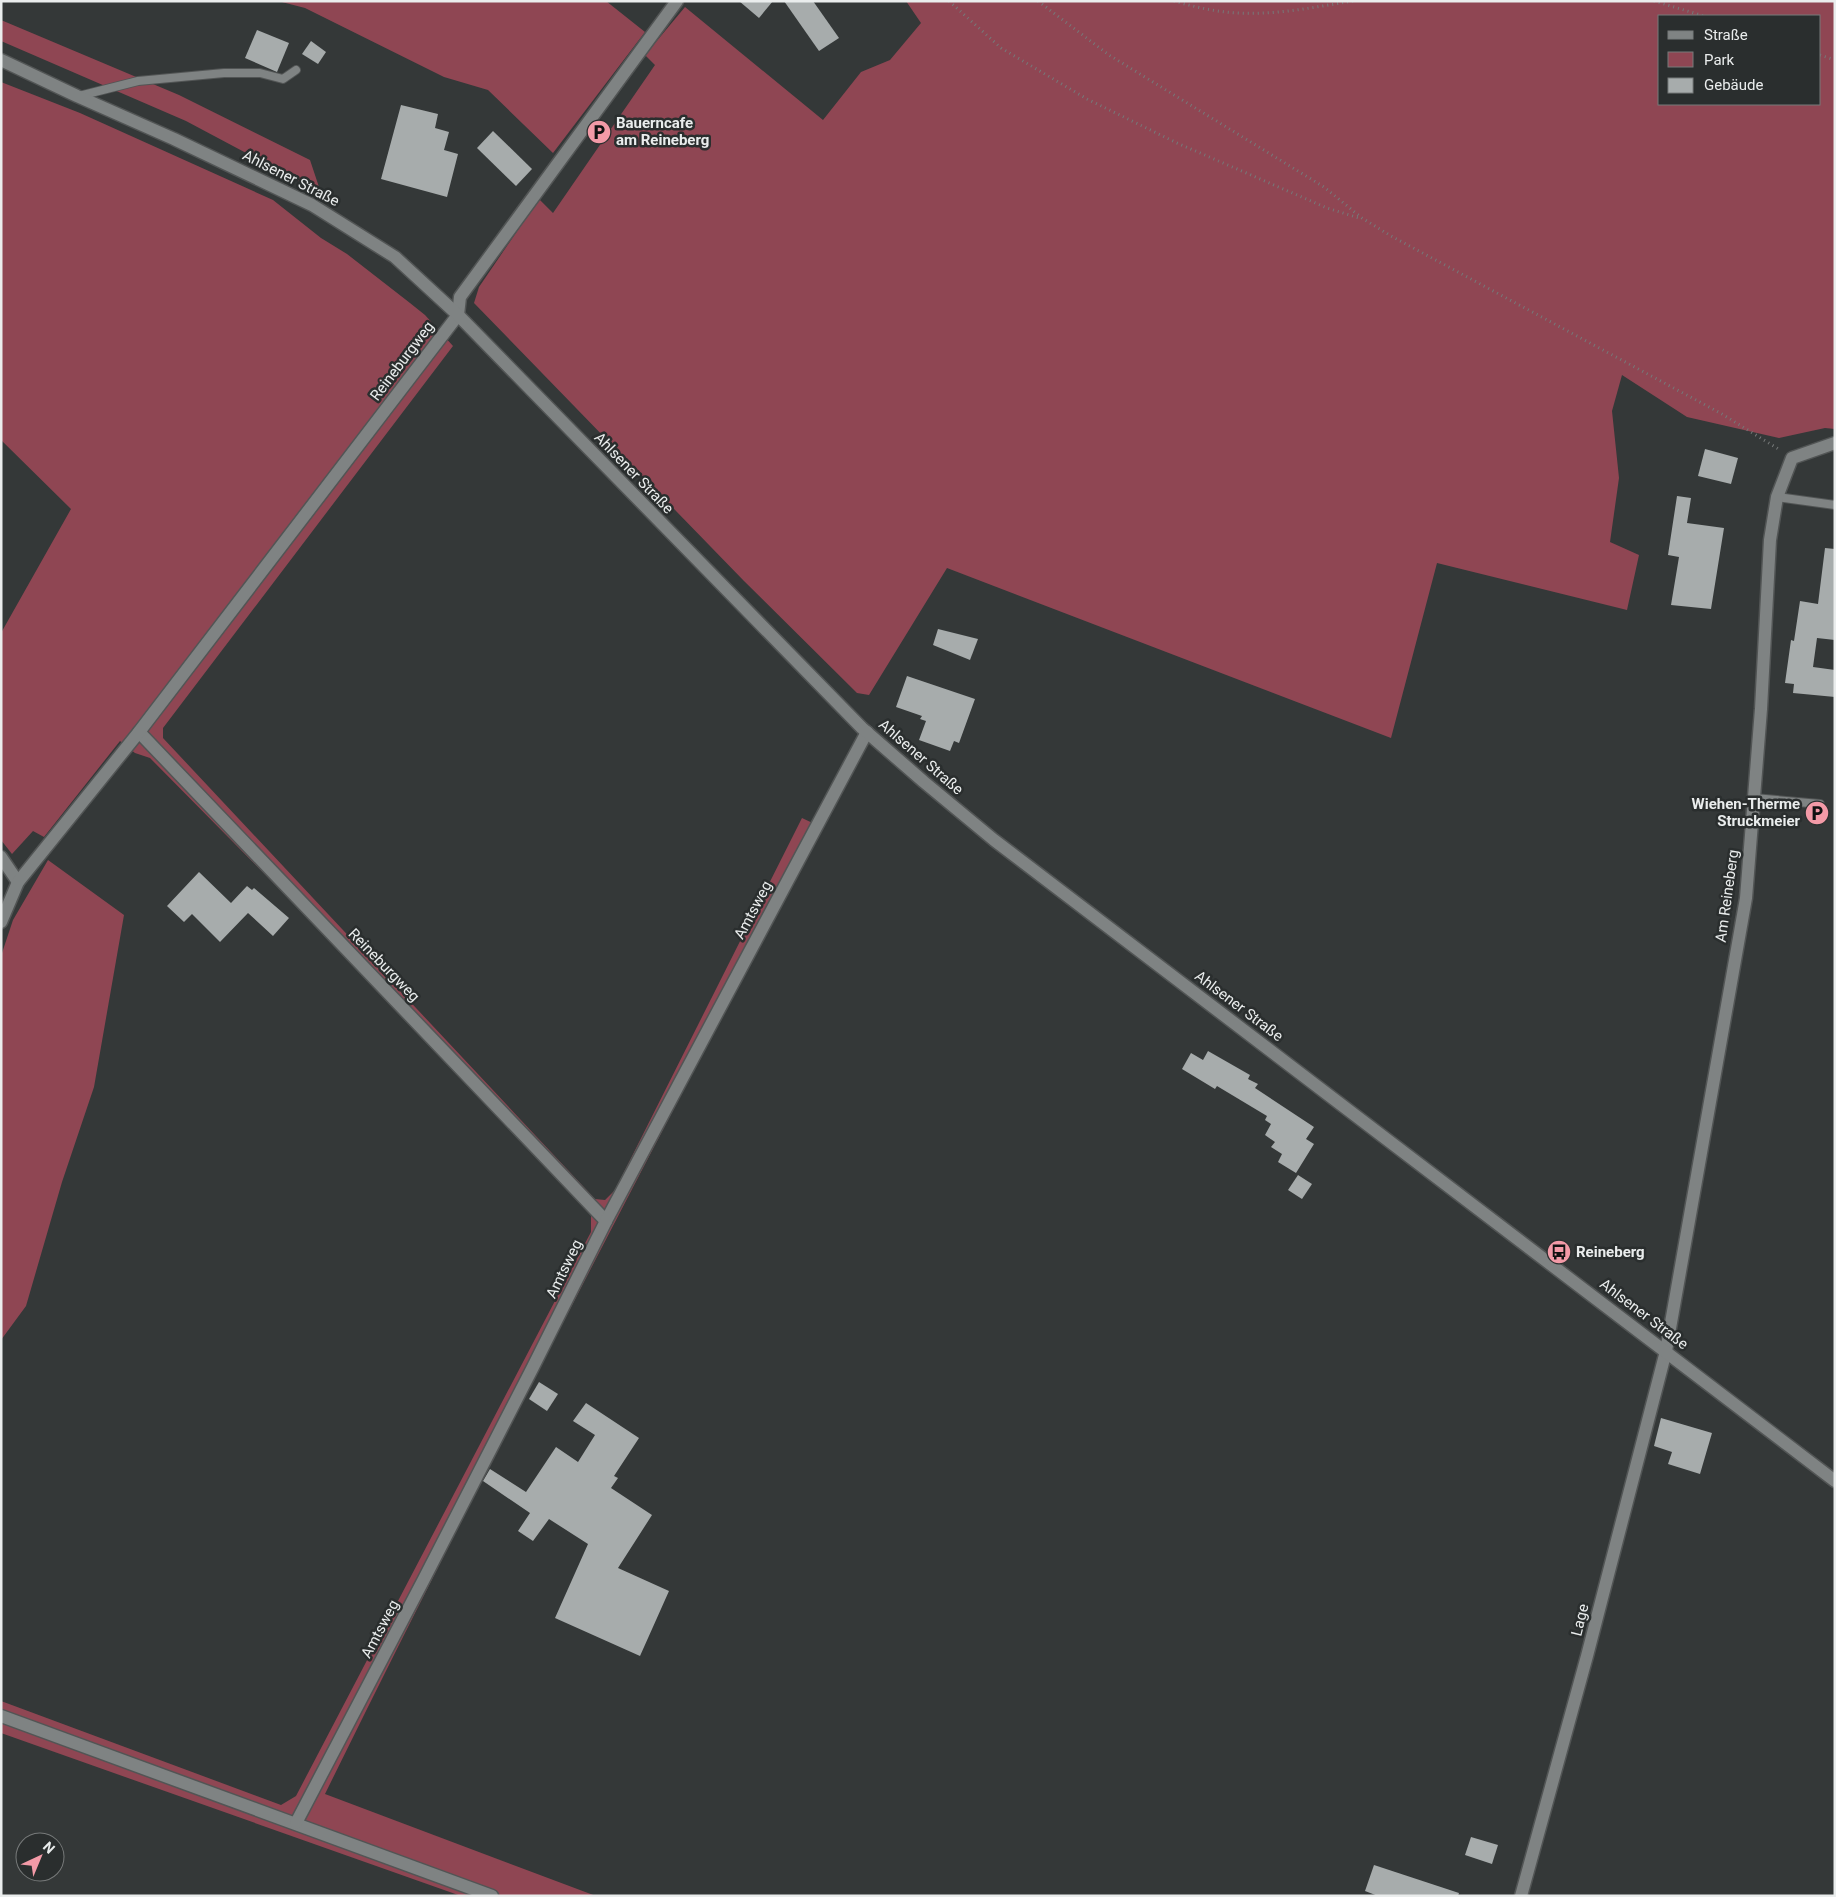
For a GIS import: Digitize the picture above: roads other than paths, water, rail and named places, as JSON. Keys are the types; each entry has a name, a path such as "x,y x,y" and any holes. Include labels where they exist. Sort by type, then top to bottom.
{"street":[{"name":"Reineburgweg","path":"1,922 18,882 138,732 458,315 460,297 678,1"},
{"name":"Ahlsener Straße","path":"1,60 174,139 312,205 395,257 458,315 867,732 924,782 1002,846 1835,1481"},
{"name":"Am Reineberg","path":"1666,1351 1746,898 1762,709 1770,540 1777,497 1792,458 1835,444"},
{"name":"Reineburgweg","path":"138,732 606,1221"},
{"name":"Amtsweg","path":"296,1823 437,1555 606,1221 867,732"},
{"path":"1,857 18,882"},
{"name":"Lage","path":"1521,1896 1587,1656 1666,1351"},
{"path":"1,1716 492,1896"}],"lane":[{"path":"77,96 138,81 224,73 260,73 283,79 296,70"},
{"path":"1777,497 1835,504"},
{"path":"1754,798 1820,804"}],"place":[{"name":"Bauerncafe am Reineberg","path":"599,132"},
{"name":"Wiehen-Therme Struckmeier","path":"1817,813"},
{"name":"Reineberg","path":"1559,1252"}]}
